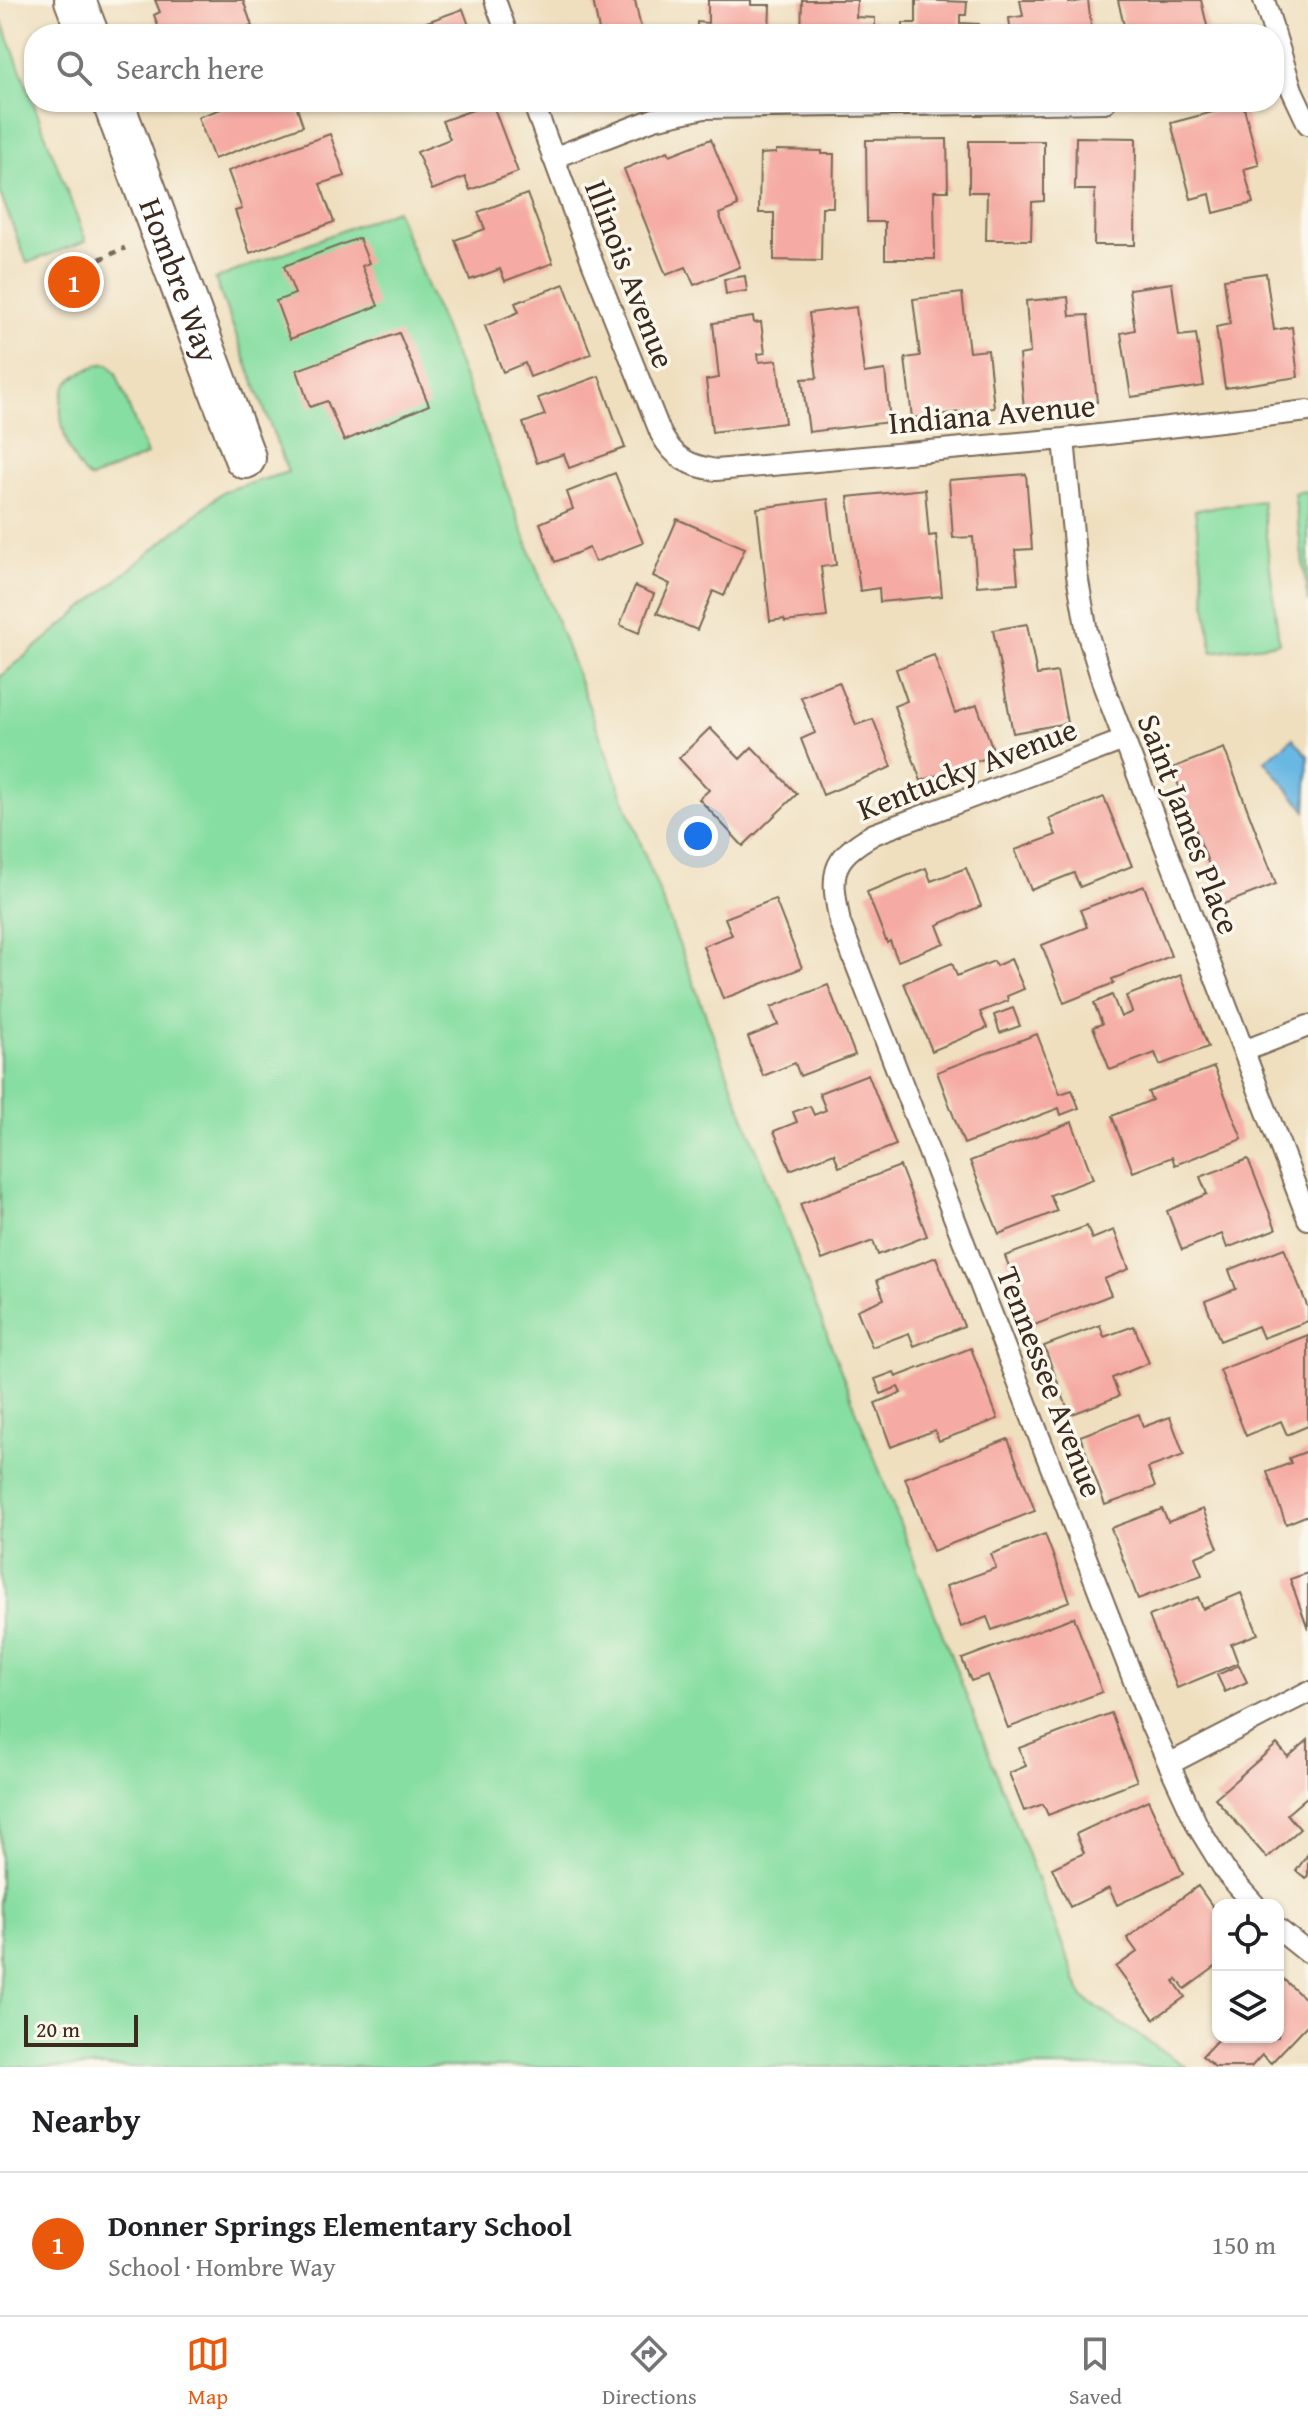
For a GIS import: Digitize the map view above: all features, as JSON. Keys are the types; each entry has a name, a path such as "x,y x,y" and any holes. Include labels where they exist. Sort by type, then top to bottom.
{"street":[{"path":"75,0 84,24"},
{"name":"Hombre Way","path":"117,112 245,458"}],"lane":[{"path":"495,0 503,24"},
{"path":"1264,0 1270,24"},
{"path":"1284,68 1308,124"},
{"name":"Illinois Avenue","path":"537,112 661,434 668,447 683,461"},
{"path":"553,158 654,119 686,112"},
{"name":"Indiana Avenue","path":"683,461 694,467 716,470 1064,439 1308,411"},
{"name":"Saint James Place","path":"1064,439 1077,575 1087,632 1124,740 1308,1219"},
{"name":"Kentucky Avenue","path":"838,864 853,846 874,834 1124,740"},
{"name":"Tennessee Avenue","path":"838,864 833,885 840,923 1140,1695 1198,1827 1227,1874 1250,1899"},
{"path":"1244,1051 1308,1026"},
{"path":"1169,1764 1308,1692"},
{"path":"1284,1934 1308,1953"}],"path":[{"path":"89,264 126,248"}],"green space":[{"path":"0,16 24,79 24,112 37,112 86,241 27,263 0,193"},
{"path":"396,210 474,403 814,1301 1083,1998 1186,2067 0,2067 0,677 224,491 288,472 215,279"},
{"path":"100,364 109,364 116,373 147,455 90,479 82,472 69,448 61,406 68,383"},
{"path":"1308,491 1308,602 1294,493"},
{"path":"1262,501 1279,643 1212,652 1195,510"}],"water":[{"path":"1293,738 1308,756 1306,811 1265,761"}],"building":[{"path":"155,0 243,0 251,24 157,24 154,15 160,12"},
{"path":"593,0 635,0 640,24 598,24"},
{"path":"708,0 751,0 751,5 770,5 769,24 697,24 697,22 708,23"},
{"path":"802,0 857,0 856,17 875,18 875,24 801,24"},
{"path":"916,0 967,2 966,15 960,15 960,23 979,24 903,24 916,23"},
{"path":"1020,0 1069,0 1069,3 1088,0 1091,24 1010,24 1009,18 1023,16"},
{"path":"1118,0 1201,0 1207,24 1124,24"},
{"path":"463,9 468,24 421,24"},
{"path":"212,112 298,112 303,126 214,159 198,117"},
{"path":"467,112 495,112 518,172 470,190 465,177 432,190 417,152 450,139 442,121"},
{"path":"1213,112 1245,112 1259,165 1244,169 1253,203 1214,213 1210,194 1191,199 1171,123"},
{"path":"330,134 345,176 320,184 334,222 250,253 235,211 242,209 228,171"},
{"path":"1076,137 1136,138 1135,245 1094,245 1095,190 1075,190"},
{"path":"711,139 738,206 719,214 740,267 694,285 686,267 666,275 624,169 668,151 670,155"},
{"path":"947,139 948,191 934,191 935,259 885,259 885,222 867,222 866,140"},
{"path":"969,141 1044,141 1044,201 1032,202 1031,240 986,240 987,192 969,192"},
{"path":"776,150 834,154 833,207 822,207 821,261 774,260 774,213 759,213 760,154 776,153"},
{"path":"527,194 553,263 505,281 500,269 470,280 455,240 485,229 478,212"},
{"path":"359,238 369,263 362,266 378,306 290,339 276,301 295,294 284,266"},
{"path":"1266,273 1274,330 1292,327 1298,377 1225,388 1216,327 1230,324 1224,279"},
{"path":"745,276 747,291 726,294 724,279"},
{"path":"1172,283 1179,336 1196,334 1204,386 1131,397 1121,333 1135,330 1129,289"},
{"path":"564,284 591,354 530,377 525,363 503,372 485,326 519,312 515,303"},
{"path":"962,293 969,352 988,350 994,408 912,418 905,358 920,356 913,299"},
{"path":"1068,297 1070,316 1088,315 1097,402 1024,409 1019,355 1030,353 1026,301"},
{"path":"856,307 864,373 885,370 890,422 809,432 802,379 817,378 809,313"},
{"path":"753,317 754,323 761,322 765,353 758,354 759,362 777,360 785,423 712,432 706,380 719,378 713,323"},
{"path":"399,333 429,405 344,441 327,401 310,407 297,370"},
{"path":"599,376 625,448 569,468 564,454 537,463 523,423 545,415 538,398"},
{"path":"615,473 643,543 595,562 589,548 555,562 540,523 573,509 567,492"},
{"path":"1026,474 1032,549 1015,550 1018,583 977,586 973,537 953,538 949,480"},
{"path":"925,489 929,536 936,535 942,596 880,602 879,588 860,591 848,497"},
{"path":"828,499 836,565 821,567 827,617 770,621 757,508"},
{"path":"677,519 745,548 724,596 713,591 697,630 657,613 670,584 653,576"},
{"path":"635,586 654,594 639,633 620,625"},
{"path":"1027,624 1037,675 1057,672 1067,723 1013,733 993,630"},
{"path":"934,655 955,713 977,705 995,755 921,781 894,706 907,701 896,669"},
{"path":"839,682 856,725 873,719 892,767 823,795 801,739 815,733 801,697"},
{"path":"710,728 740,759 752,747 797,794 743,846 699,799 709,790 679,758"},
{"path":"1224,748 1276,884 1224,904 1172,768"},
{"path":"1104,797 1132,866 1080,887 1074,873 1031,890 1015,850 1056,835 1049,819"},
{"path":"926,868 931,881 966,868 981,906 937,925 944,943 898,961 890,941 887,943 867,892"},
{"path":"1144,886 1171,956 1112,979 1114,983 1064,1003 1042,945 1087,927 1080,910"},
{"path":"775,899 802,968 723,999 703,946 732,935 725,918"},
{"path":"1011,959 1024,989 1007,996 1008,1001 980,1012 987,1028 932,1051 904,983 952,963 957,976 994,961 996,966"},
{"path":"1181,975 1208,1047 1160,1065 1155,1053 1110,1070 1093,1027 1102,1024 1094,1003 1112,995 1121,1017 1132,1012 1126,996"},
{"path":"828,985 855,1055 800,1076 795,1063 763,1076 748,1037 778,1025 771,1007"},
{"path":"1013,1008 1020,1026 1000,1033 994,1015"},
{"path":"1037,1034 1060,1094 1072,1090 1079,1108 1061,1115 1059,1108 964,1144 937,1072"},
{"path":"1214,1067 1242,1139 1175,1165 1172,1157 1133,1172 1112,1116 1152,1100 1148,1092"},
{"path":"868,1074 896,1145 839,1167 834,1153 790,1170 774,1131 797,1122 793,1112 810,1106 814,1115 826,1110 819,1093"},
{"path":"1072,1122 1093,1179 1050,1195 1057,1211 999,1234 970,1161"},
{"path":"1248,1159 1276,1229 1227,1248 1222,1234 1182,1250 1167,1211 1207,1194 1200,1177"},
{"path":"900,1166 927,1236 878,1255 873,1241 822,1260 800,1204"},
{"path":"1087,1226 1092,1239 1114,1230 1129,1269 1104,1279 1111,1295 1032,1326 1005,1256"},
{"path":"1284,1248 1308,1308 1308,1321 1263,1338 1258,1326 1220,1341 1205,1301 1236,1289 1229,1270"},
{"path":"936,1257 964,1326 914,1346 909,1333 872,1347 857,1310 884,1299 877,1280"},
{"path":"1100,1325 1104,1337 1134,1326 1149,1363 1112,1378 1119,1396 1070,1415 1044,1346"},
{"path":"1308,1335 1308,1426 1287,1435 1281,1421 1246,1436 1220,1370"},
{"path":"971,1348 998,1419 939,1441 935,1430 891,1447 875,1403 901,1393 898,1387 881,1394 875,1379 894,1372 896,1377"},
{"path":"1139,1414 1143,1427 1170,1417 1184,1455 1148,1468 1155,1487 1105,1505 1080,1436"},
{"path":"1008,1439 1035,1511 933,1551 905,1478"},
{"path":"1308,1451 1308,1515 1286,1524 1267,1472 1291,1463 1289,1458"},
{"path":"1162,1509 1168,1522 1203,1509 1218,1548 1195,1557 1202,1575 1138,1599 1111,1528"},
{"path":"1045,1534 1070,1601 992,1630 987,1617 961,1627 946,1586 996,1568 991,1554"},
{"path":"1308,1573 1308,1629 1290,1579"},
{"path":"1241,1593 1258,1634 1231,1644 1238,1663 1177,1688 1149,1616 1198,1597 1203,1609"},
{"path":"1074,1617 1102,1692 1008,1728 988,1675 971,1681 962,1659"},
{"path":"1239,1665 1247,1682 1225,1692 1217,1675"},
{"path":"1111,1713 1137,1781 1048,1815 1043,1804 1024,1811 1009,1773 1026,1766 1019,1748"},
{"path":"1308,1740 1308,1796 1287,1814 1300,1829 1267,1858 1215,1798 1277,1744 1288,1757"},
{"path":"1148,1800 1183,1874 1117,1905 1109,1888 1070,1907 1052,1868 1084,1853 1076,1834"},
{"path":"1308,1854 1308,1875 1306,1878 1296,1871"},
{"path":"1198,1886 1212,1906 1212,1969 1185,1989 1177,1979 1174,1981 1185,1997 1154,2019 1116,1967 1137,1952 1127,1938"},
{"path":"1284,1980 1308,2002 1308,2024 1271,2063 1262,2055 1251,2067 1215,2067 1202,2056 1214,2043 1284,2043"}],"place":[{"name":"Donner Springs Elementary School","path":"74,282"}]}
